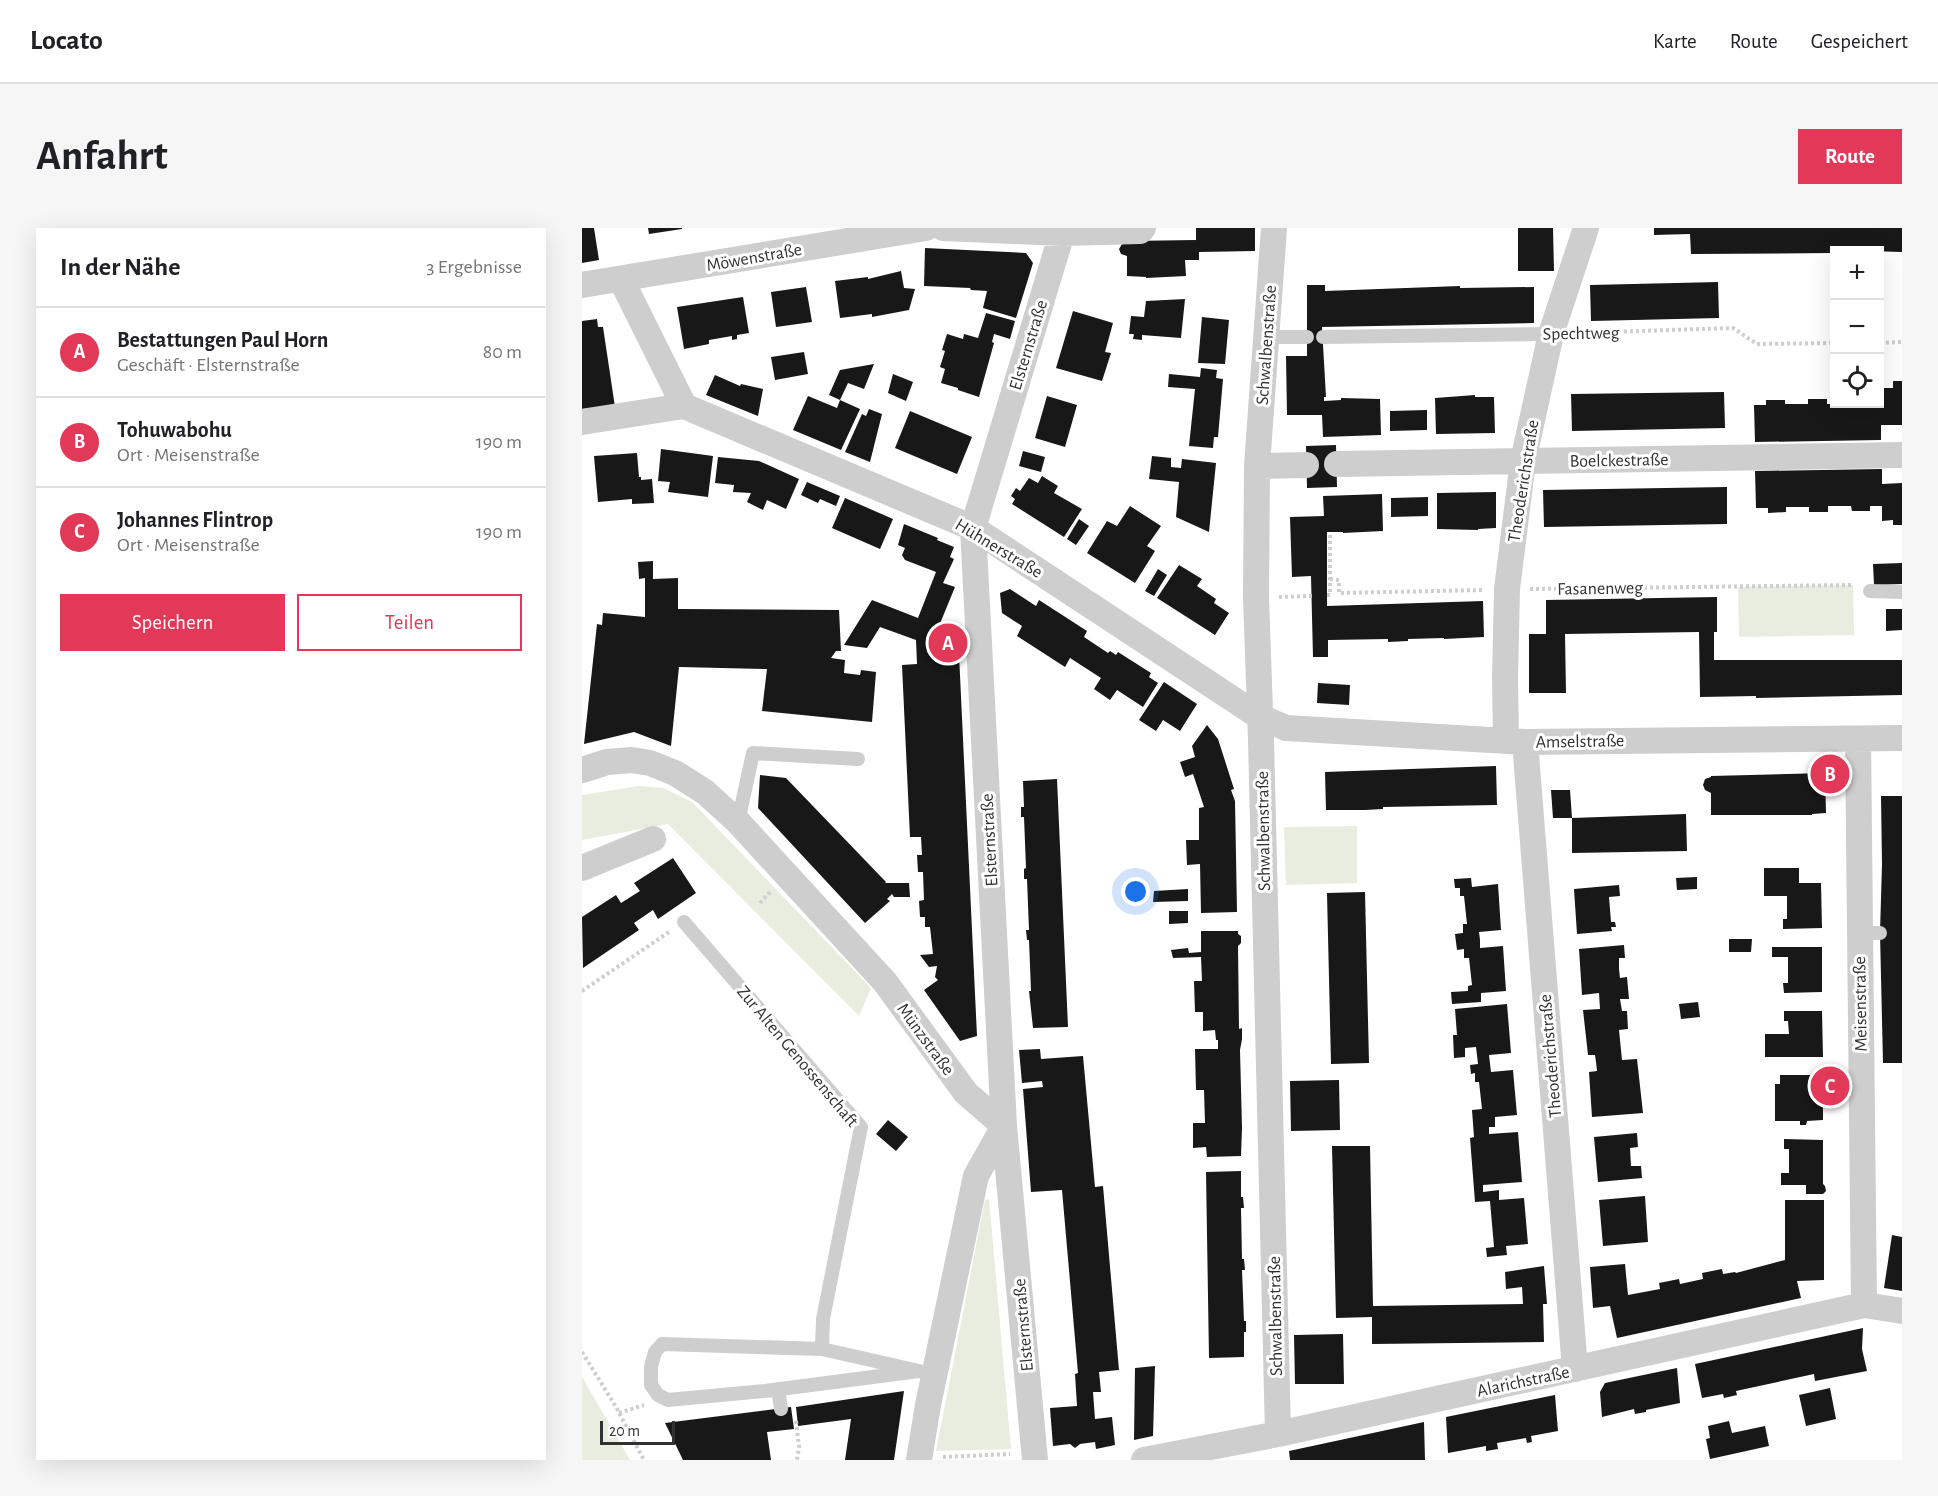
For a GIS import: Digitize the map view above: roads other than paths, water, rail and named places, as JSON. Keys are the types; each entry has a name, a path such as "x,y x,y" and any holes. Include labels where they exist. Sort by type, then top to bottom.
{"street":[{"name":"Möwenstraße","path":"582,285 926,228"},
{"path":"943,228 1062,233 1140,231 1143,228"},
{"name":"Schwalbenstraße","path":"1274,228 1257,466 1256,598 1278,1434"},
{"name":"Theoderichstraße","path":"1575,1369 1516,741 1505,678 1507,589 1523,461 1551,333 1586,228"},
{"name":"Elsternstraße","path":"1035,1456 1004,1126 973,528 1062,233"},
{"path":"582,422 684,406 621,279"},
{"name":"Hühnerstraße","path":"684,406 973,528 1260,717"},
{"name":"Boelckestraße","path":"1336,464 1902,455"},
{"path":"1257,466 1306,465"},
{"name":"Amselstraße","path":"1260,717 1286,728 1516,741 1902,738"},
{"name":"Meisenstraße","path":"1858,739 1870,933 1863,1305"},
{"name":"Münzstraße","path":"582,770 607,762 632,760 650,763 675,773 705,792 738,822 885,982 966,1093 1004,1126"},
{"path":"582,868 653,839"},
{"path":"919,1460 927,1373 976,1176 1004,1126"},
{"name":"Alarichstraße","path":"1144,1460 1278,1434 1863,1305 1902,1311"}],"lane":[{"name":"Spechtweg","path":"1323,337 1551,333"},
{"path":"1266,337 1307,337"},
{"path":"1870,591 1902,592"},
{"path":"738,822 753,753 858,759"},
{"name":"Zur Alten Genossenschaft","path":"684,922 861,1127 823,1319 822,1349"},
{"path":"662,1344 822,1349 927,1373 668,1400 658,1395 651,1385 651,1367 655,1352 662,1344"},
{"path":"778,1389 781,1409"}],"place":[{"name":"Bestattungen Paul Horn","path":"948,643"},
{"name":"Tohuwabohu","path":"1830,774"},
{"name":"Johannes Flintrop","path":"1830,1086"}]}
